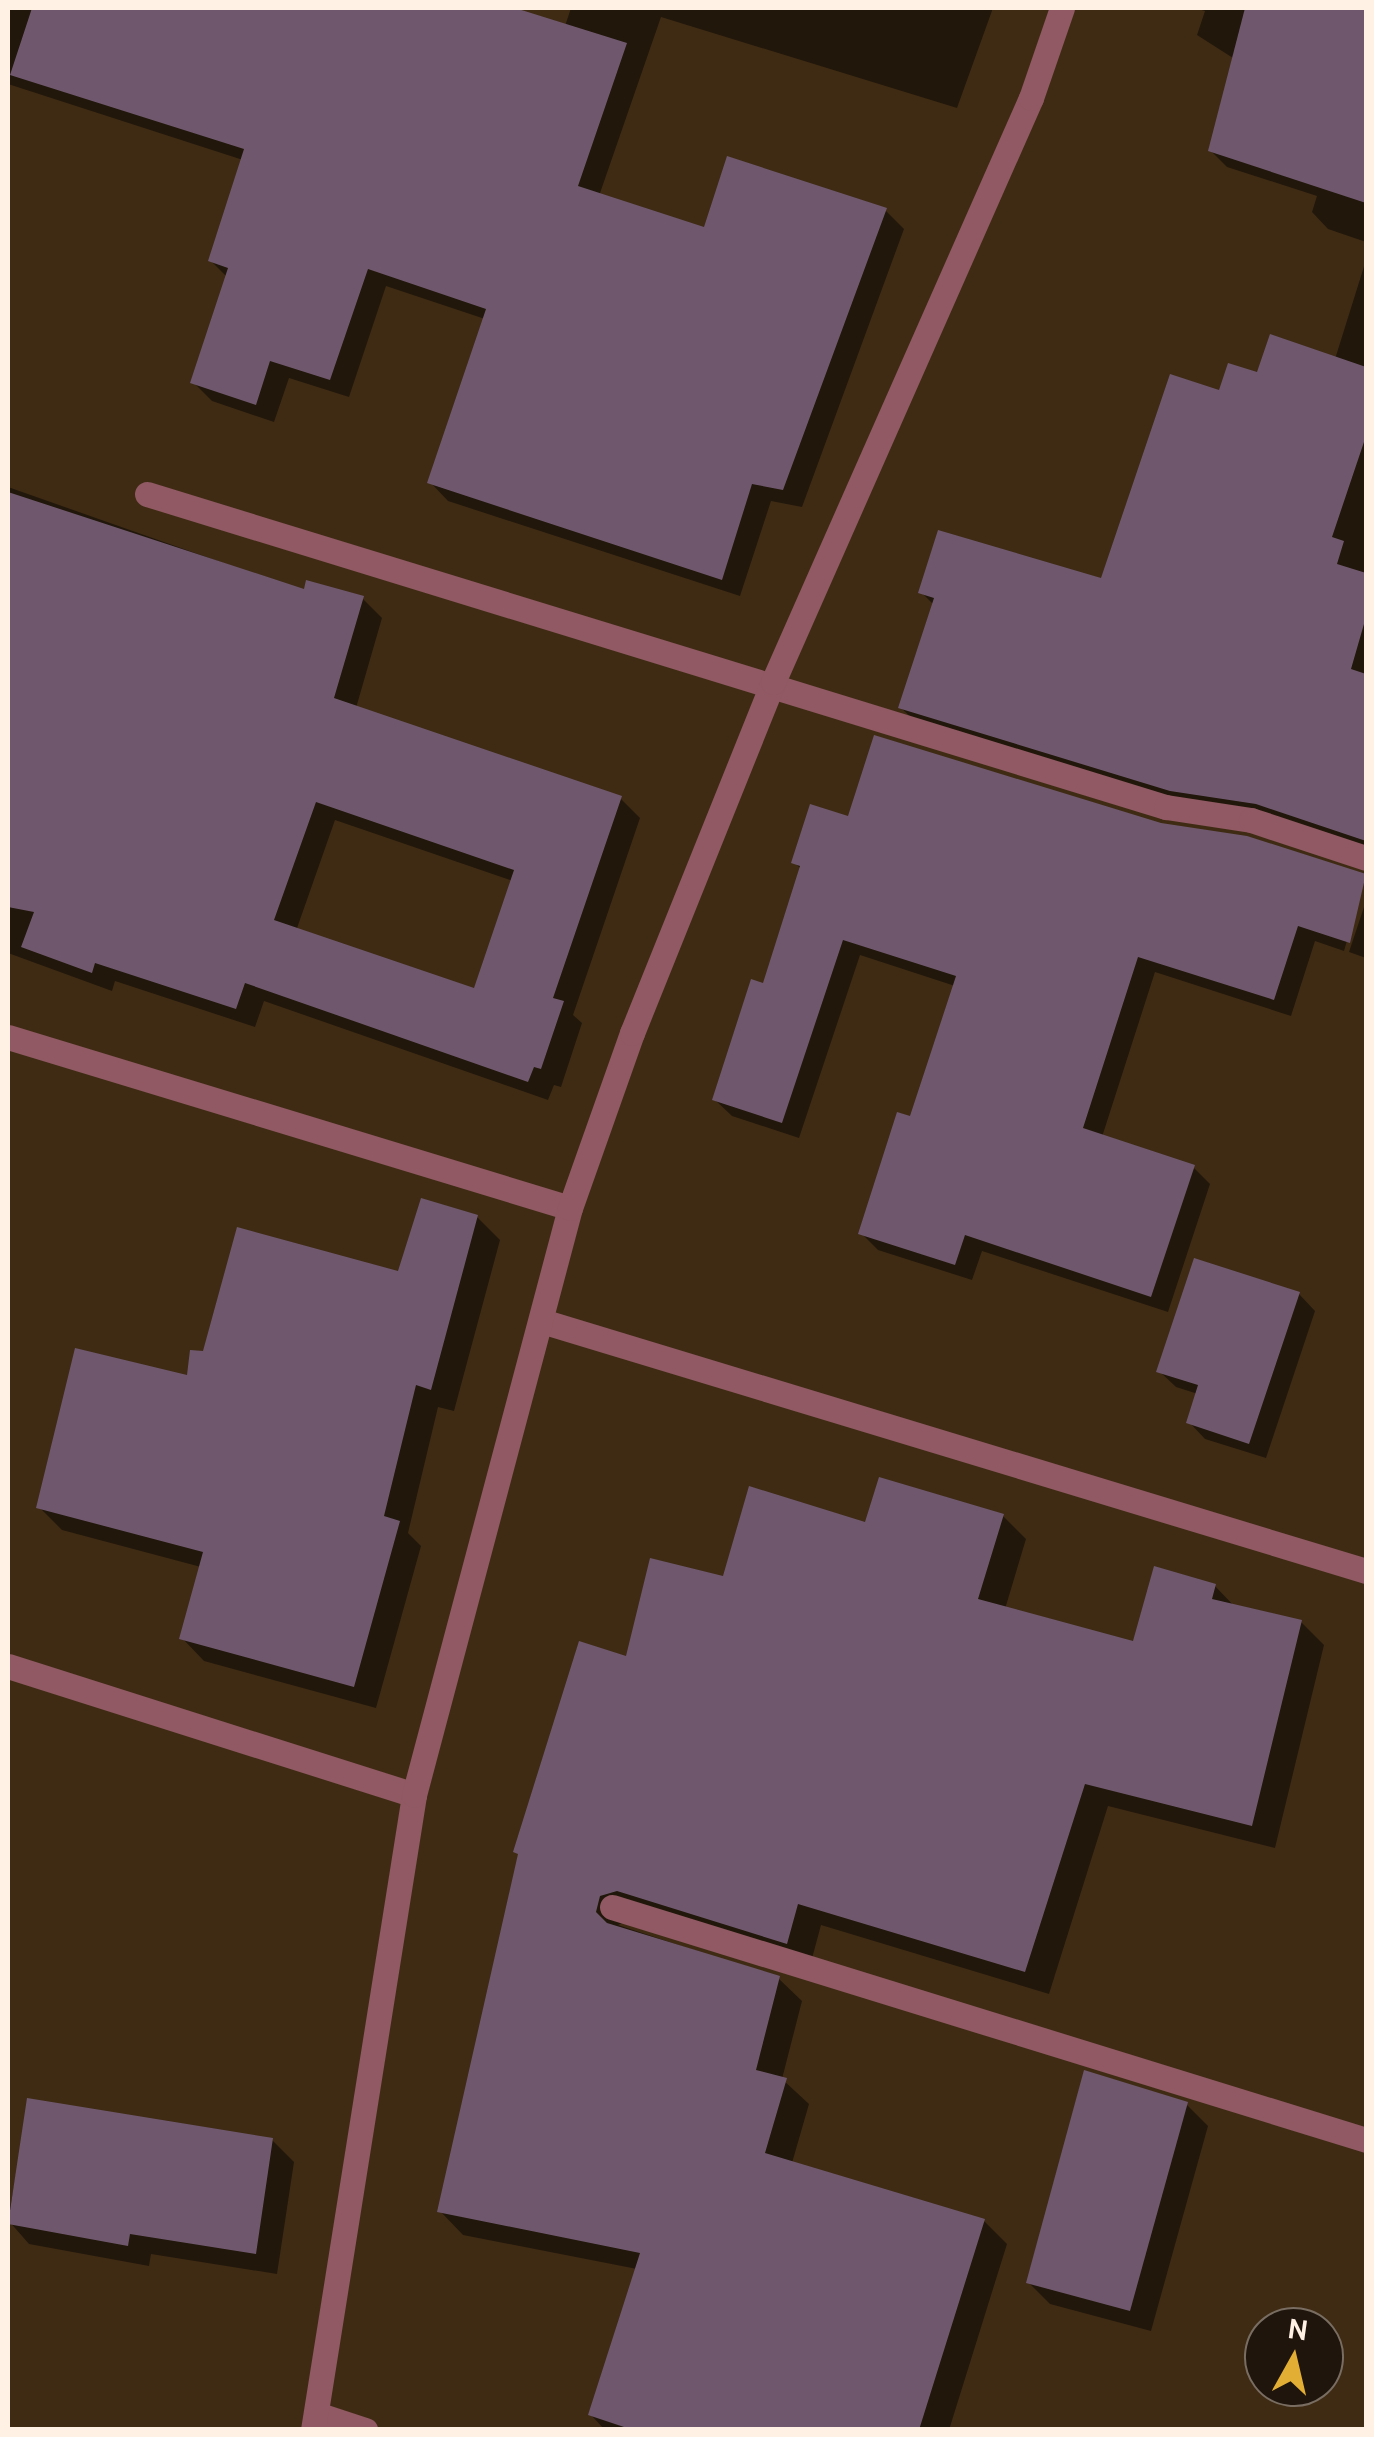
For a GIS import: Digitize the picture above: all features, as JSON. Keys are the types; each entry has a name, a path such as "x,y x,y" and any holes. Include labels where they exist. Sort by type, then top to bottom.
{"street":[{"path":"365,2430 315,2422 414,1795 545,1322 570,1208 632,1033 773,682 1031,98 1062,8"},
{"path":"147,494 773,682 1166,807 1251,820 1366,858"},
{"path":"8,1037 570,1208"},
{"path":"545,1322 1366,1571"},
{"path":"8,1666 414,1795"},
{"path":"612,1907 1366,2140"}],"building":[{"path":"32,8 515,8 627,43 578,186 704,227 727,156 887,208 783,490 752,484 722,580 427,483 486,309 368,269 330,380 270,361 256,405 190,383 228,268 208,261 244,149 10,75"},
{"path":"1245,8 1366,8 1366,203 1208,151"},
{"path":"1270,334 1366,367 1366,436 1332,537 1344,541 1337,564 1366,573 1366,617 1351,669 1366,674 1366,841 1256,804 1170,791 898,708 934,598 918,593 938,530 1101,578 1170,374 1219,390 1228,363 1257,372"},
{"path":"8,492 304,589 306,580 364,596 334,698 622,796 553,998 564,1001 541,1069 534,1067 528,1082 245,983 236,1009 95,963 92,973 21,947 34,912 8,907","holes":["316,802 514,870 474,988 274,920"]},
{"path":"874,735 1161,823 1247,836 1366,874 1350,943 1298,926 1274,1000 1138,957 1083,1128 1195,1165 1151,1297 965,1235 955,1265 858,1234 897,1112 910,1116 956,976 843,940 782,1123 712,1100 751,979 763,983 800,866 791,863 810,804 848,816"},
{"path":"421,1198 478,1215 431,1390 416,1385 384,1516 400,1521 354,1687 179,1639 203,1552 36,1508 75,1348 187,1375 190,1350 203,1351 237,1227 398,1271"},
{"path":"1194,1258 1300,1292 1249,1444 1186,1423 1198,1385 1156,1372"},
{"path":"879,1477 1004,1514 978,1599 1133,1641 1154,1566 1216,1584 1212,1599 1302,1620 1252,1826 1085,1784 1025,1972 798,1904 787,1944 617,1891 600,1896 596,1912 607,1923 780,1976 756,2070 787,2078 765,2153 985,2219 919,2430 633,2430 588,2415 640,2253 437,2212 518,1854 513,1852 579,1641 626,1656 650,1558 723,1576 749,1486 865,1522"},
{"path":"1084,2070 1188,2102 1130,2311 1026,2283"},
{"path":"27,2098 273,2138 256,2254 130,2234 128,2246 8,2224"}]}
